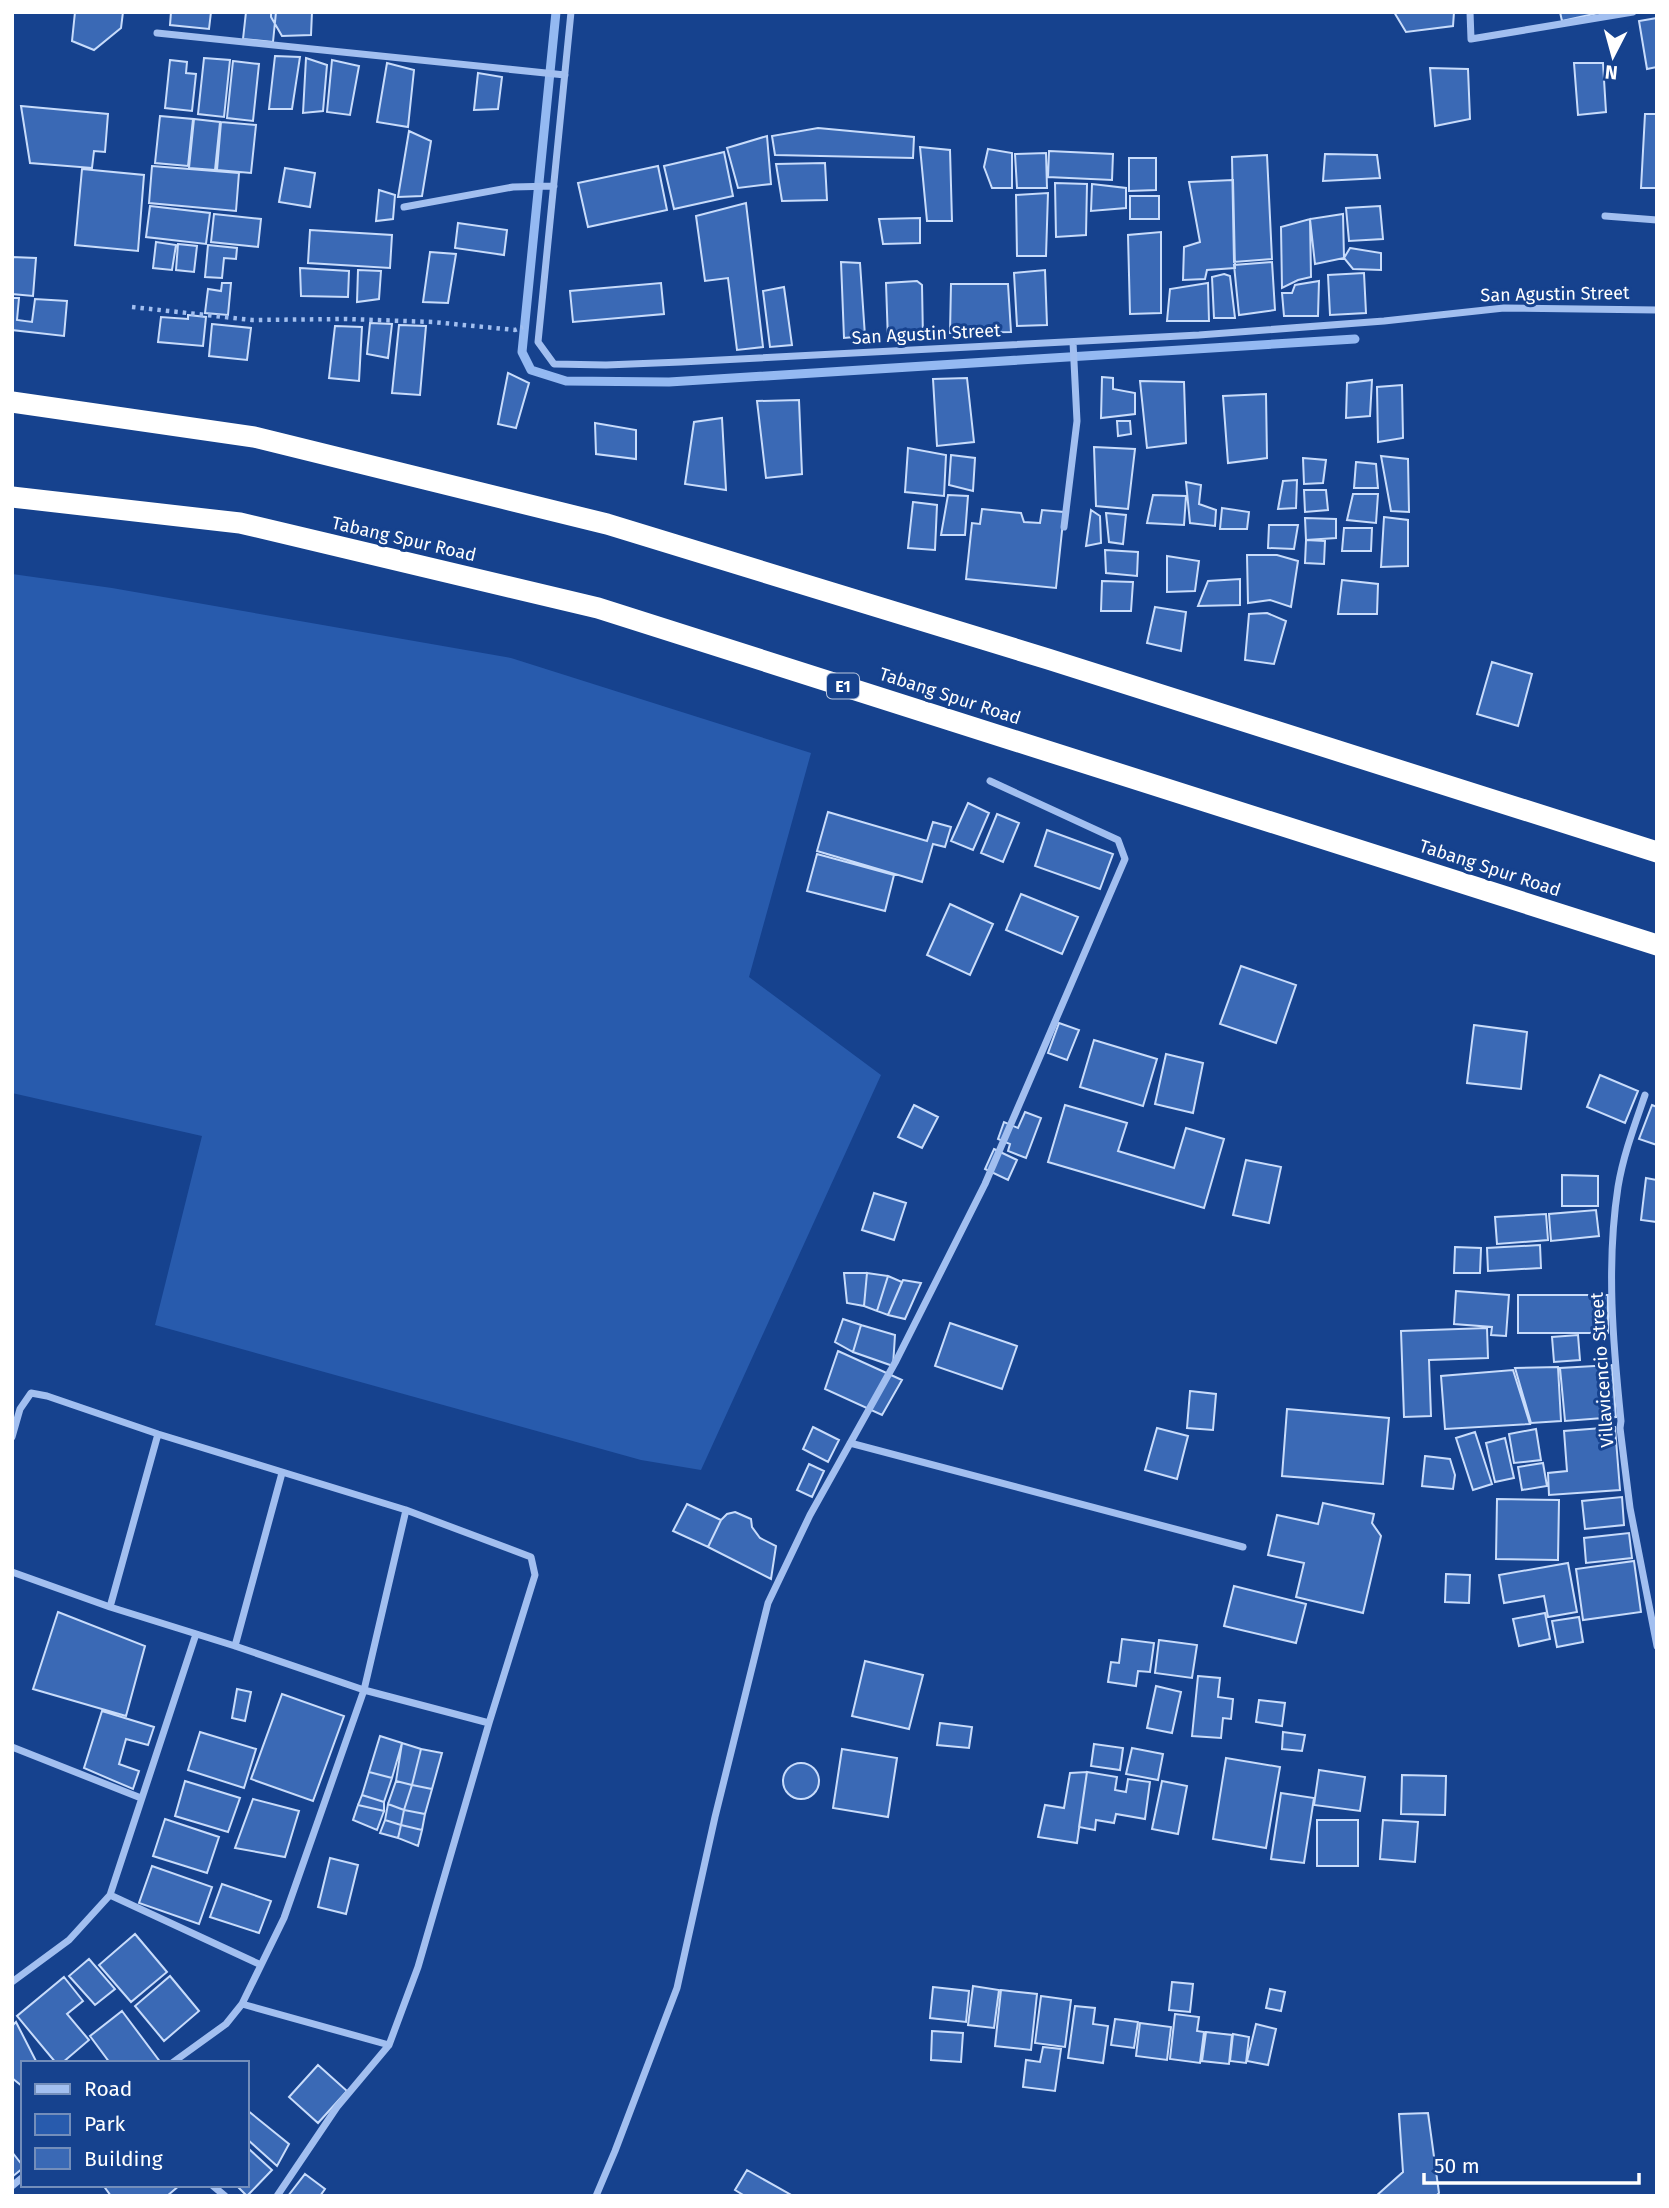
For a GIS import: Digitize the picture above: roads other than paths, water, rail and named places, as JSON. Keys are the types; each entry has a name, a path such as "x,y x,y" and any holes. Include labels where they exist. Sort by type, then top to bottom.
{"highway":[{"path":"12,402 254,438 607,524 1048,659 1657,852"},
{"name":"Tabang Spur Road","path":"12,497 240,523 598,608 1657,945"}],"street":[{"name":"San Agustin Street","path":"571,12 538,342 554,364 656,363 1199,335 1384,321 1504,308 1657,310"},
{"path":"1469,12 1471,39 1633,12"},
{"path":"157,33 565,75"},
{"path":"404,207 513,187 554,186"},
{"path":"1605,216 1657,220"},
{"path":"1064,527 1077,421 1073,342"},
{"path":"596,2196 677,1988 715,1818 768,1603 810,1515 896,1361 985,1184 1125,859 1118,840 990,781"},
{"name":"Villavicencio Street","path":"1645,1095 1618,1185 1612,1246 1612,1328 1630,1508 1657,1646"},
{"path":"12,1437 20,1409 31,1393 47,1396 282,1474 406,1510 531,1557 535,1575 418,1967 390,2045 337,2108 277,2196"},
{"path":"110,1607 158,1434"},
{"path":"850,1443 1243,1546"},
{"path":"235,1646 282,1474"},
{"path":"175,2061 226,2024 242,2004 285,1918 364,1690 406,1510"},
{"path":"12,1572 364,1690 489,1723"},
{"path":"12,1982 69,1940 110,1895 197,1634"},
{"path":"12,1747 141,1798"},
{"path":"110,1895 261,1965"},
{"path":"242,2004 390,2045"}],"waterway":[{"path":"556,12 522,352 531,370 566,381 669,382 1355,339"}]}
